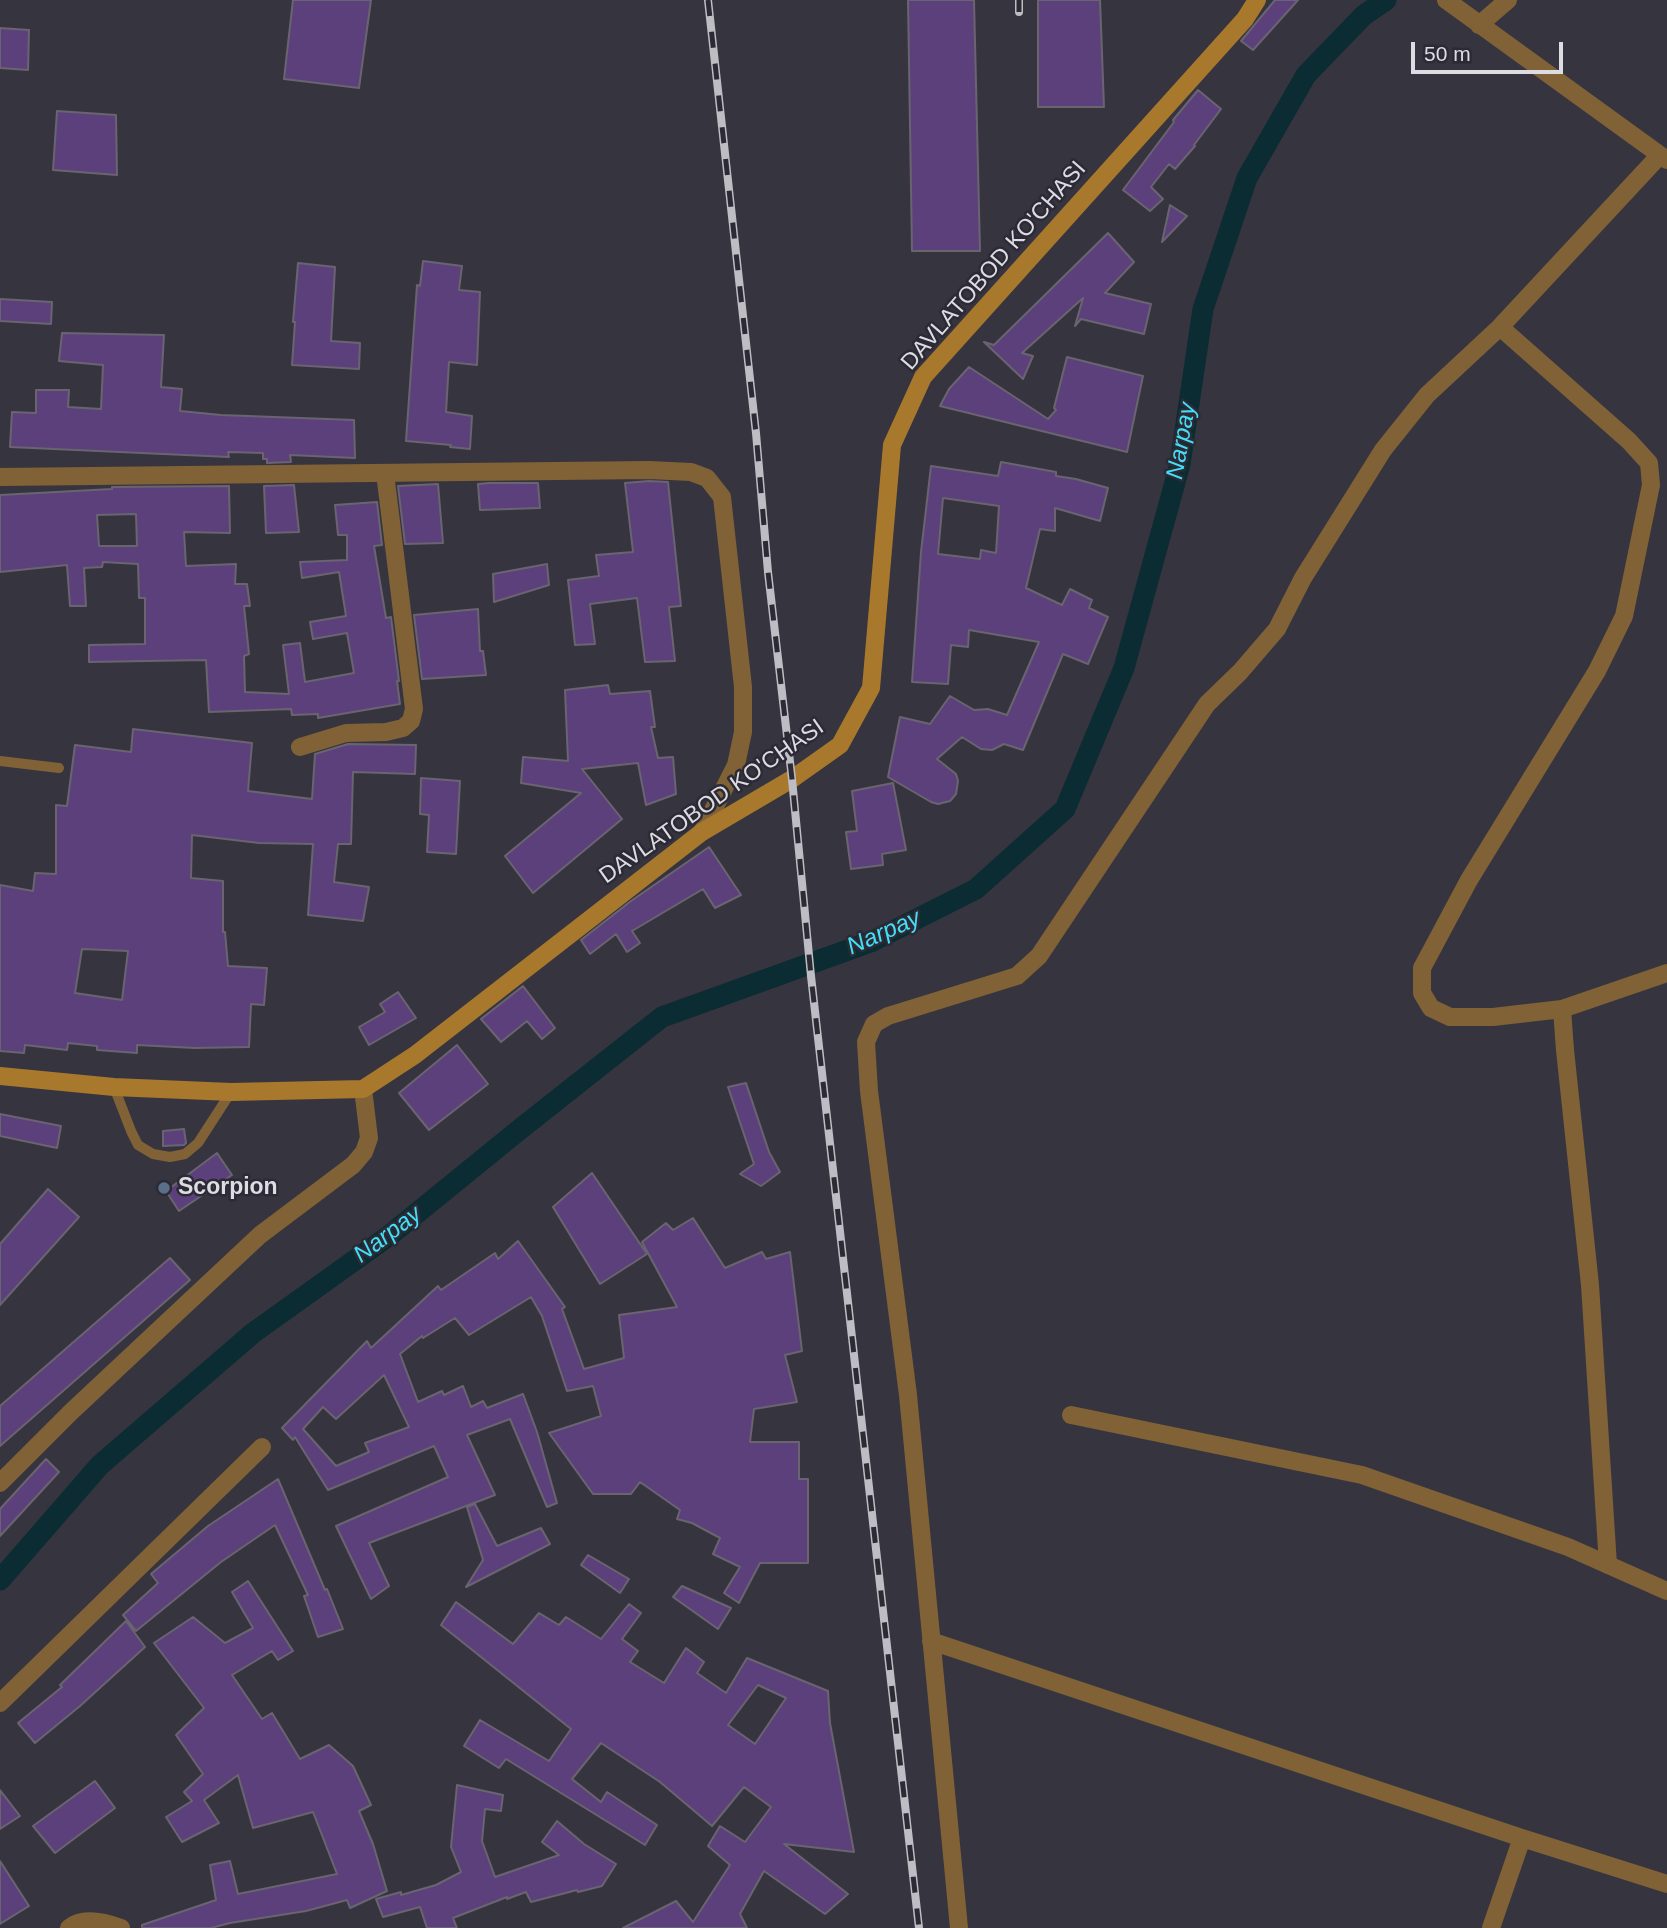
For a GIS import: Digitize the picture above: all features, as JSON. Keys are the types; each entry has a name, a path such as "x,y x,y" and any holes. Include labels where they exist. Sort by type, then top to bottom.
{"street":[{"name":"DAVLATOBOD KO'CHASI","path":"363,1088 415,1055 702,832 792,779 840,745 871,688 892,445 923,377 1245,19 1257,0"},
{"path":"1479,25 1508,0"},
{"path":"959,1928 908,1395 869,1091 866,1042 874,1024 888,1016 1017,976 1039,956 1207,704 1240,672 1277,629 1303,578 1383,450 1427,395 1500,327 1664,157 1446,1"},
{"path":"1500,327 1629,441 1649,463 1651,485 1624,615 1597,671 1469,880 1422,968 1422,993 1431,1008 1450,1017 1493,1017 1562,1009 1667,974"},
{"path":"0,477 649,470 691,472 707,478 722,497 743,687 743,732 736,765 702,832"},
{"path":"300,747 346,733 386,732 403,728 411,721 414,709 385,473"},
{"path":"1562,1009 1590,1285 1608,1565"},
{"path":"0,1076 114,1087 231,1092 363,1088 369,1138 365,1152 353,1165 260,1235 71,1412 0,1483"},
{"path":"1071,1415 1362,1475 1568,1547 1667,1591"},
{"path":"0,1703 262,1447"},
{"path":"931,1642 1667,1884"},
{"path":"1491,1928 1522,1838"},
{"path":"69,1928 77,1922 105,1922 121,1928"}],"lane":[{"path":"0,761 59,768"},
{"path":"114,1087 138,1145 153,1154 170,1157 185,1154 198,1143 231,1092"}],"building":[{"path":"293,0 371,0 359,88 284,79"},
{"path":"908,0 974,0 980,251 912,251"},
{"path":"1038,0 1100,0 1104,107 1038,107"},
{"path":"1275,0 1298,0 1253,50 1241,41"},
{"path":"0,28 29,30 28,70 0,68"},
{"path":"1198,90 1221,109 1175,169 1169,164 1151,187 1163,199 1150,211 1123,190"},
{"path":"57,111 116,115 117,175 53,170"},
{"path":"1170,205 1187,216 1162,242"},
{"path":"1108,233 1134,262 1105,293 1151,304 1144,334 1081,319 1075,326 1083,298 1022,353 1033,356 1023,379 984,342 994,345"},
{"path":"423,261 462,266 459,290 480,292 477,365 449,362 446,412 472,416 470,449 406,441 417,285 420,286"},
{"path":"298,263 335,267 331,341 360,343 359,369 292,365"},
{"path":"0,299 52,302 51,324 0,321"},
{"path":"62,333 164,335 161,387 182,389 180,411 354,420 355,458 290,455 291,462 267,463 267,459 263,459 263,453 228,452 229,457 10,447 12,412 36,413 36,390 69,390 68,407 101,409 103,365 59,361"},
{"path":"1067,357 1143,376 1127,452 940,406 949,389 969,367 1048,419 1056,410 1054,408"},
{"path":"1001,462 1056,472 1056,476 1108,488 1100,521 1055,508 1055,531 1040,529 1026,588 1062,605 1070,589 1092,600 1089,608 1108,617 1088,664 1063,654 1023,750 1004,744 992,750 981,749 962,737 937,759 956,774 958,781 956,794 950,801 938,804 888,777 900,717 930,724 950,696 974,710 988,709 1007,715 1039,642 969,630 968,647 951,645 948,684 912,682 921,552 931,466 998,476","holes":["943,498 999,506 996,553 981,550 980,559 938,554"]},
{"path":"668,482 681,606 669,607 675,661 645,662 637,598 590,604 595,644 575,645 568,580 599,576 596,555 633,552 625,483"},
{"path":"538,483 540,508 480,510 478,484"},
{"path":"438,484 443,543 405,544 398,486"},
{"path":"294,485 299,532 266,533 264,486"},
{"path":"229,486 230,533 184,532 186,566 236,564 235,584 247,584 250,606 244,606 249,654 244,656 245,692 289,694 283,645 300,643 305,682 354,673 347,633 313,639 310,622 346,616 339,572 302,578 300,562 347,560 347,535 338,535 335,505 377,502 382,545 374,546 386,618 391,617 400,704 318,718 318,714 292,715 291,709 209,712 206,660 89,662 89,645 145,644 145,598 139,598 138,564 103,562 102,567 84,568 86,606 70,606 67,565 0,572 0,495 112,487","holes":["136,514 137,546 99,546 97,515"]},
{"path":"547,564 549,585 494,602 493,574"},
{"path":"478,609 480,651 483,651 486,675 422,679 414,615"},
{"path":"608,685 610,694 650,691 655,727 651,727 658,758 673,757 676,794 646,805 638,763 582,769 622,819 533,893 505,856 581,793 521,783 523,757 568,761 565,690"},
{"path":"133,729 252,743 248,791 312,799 315,754 348,744 416,745 415,774 353,772 351,844 338,844 334,882 369,887 363,921 308,915 313,844 259,843 192,835 191,878 223,881 223,932 228,966 267,968 264,1005 251,1004 249,1047 137,1045 137,1053 97,1050 97,1046 68,1043 67,1050 25,1045 24,1053 0,1051 0,885 33,891 35,873 56,874 56,805 67,806 75,745 131,752","holes":["82,949 128,951 122,1000 75,993"]},
{"path":"421,778 460,781 456,854 427,852 429,815 420,814"},
{"path":"893,783 906,850 882,854 883,865 851,869 846,832 857,831 852,791"},
{"path":"709,847 741,895 715,908 703,889 632,931 640,943 627,952 616,934 590,954 581,940 631,901"},
{"path":"523,986 555,1028 542,1039 527,1021 501,1042 481,1019"},
{"path":"398,992 416,1018 369,1045 359,1027 385,1012 380,1004"},
{"path":"457,1045 488,1084 429,1130 399,1093"},
{"path":"746,1083 769,1152 780,1172 761,1186 740,1174 754,1164 728,1087"},
{"path":"0,1114 61,1126 57,1148 0,1136"},
{"path":"184,1129 184,1145 163,1146 163,1131"},
{"path":"217,1153 232,1175 179,1211 166,1191"},
{"path":"592,1173 647,1254 600,1284 553,1207"},
{"path":"48,1189 79,1217 0,1305 0,1244"},
{"path":"693,1218 725,1268 762,1252 766,1259 790,1252 802,1351 785,1355 797,1402 754,1409 750,1442 799,1442 799,1479 808,1479 808,1563 760,1563 739,1603 724,1593 740,1567 713,1554 720,1538 692,1523 677,1519 680,1510 640,1482 631,1494 593,1494 549,1433 601,1416 593,1386 567,1391 542,1316 531,1297 469,1335 455,1318 423,1338 422,1336 400,1354 418,1402 442,1391 444,1395 463,1386 471,1407 483,1401 487,1408 523,1394 557,1503 547,1507 510,1419 467,1435 495,1495 369,1543 389,1586 371,1599 336,1526 448,1477 434,1446 328,1490 295,1437 293,1440 282,1428 367,1341 371,1348 438,1286 441,1290 495,1253 498,1259 518,1241 565,1307 562,1309 584,1369 624,1358 619,1315 677,1307 642,1242 666,1223 673,1230","holes":["384,1375 409,1427 365,1443 369,1452 336,1466 303,1429 323,1407 336,1419"]},
{"path":"170,1258 190,1280 0,1446 0,1406"},
{"path":"46,1459 59,1472 0,1536 0,1509"},
{"path":"278,1479 343,1629 318,1637 304,1596 308,1595 275,1525 221,1562 136,1631 123,1615 158,1583 151,1574 208,1526"},
{"path":"475,1504 497,1546 541,1528 550,1544 466,1587 483,1560 467,1507"},
{"path":"588,1555 629,1579 620,1593 581,1565"},
{"path":"248,1581 293,1651 278,1660 272,1651 232,1675 262,1719 272,1713 300,1759 329,1745 353,1766 371,1805 359,1811 373,1844 387,1891 350,1908 347,1900 306,1911 211,1928 142,1928 142,1925 216,1900 210,1865 230,1861 238,1894 337,1874 313,1812 253,1828 238,1775 204,1800 219,1823 182,1842 166,1817 192,1801 184,1792 203,1774 176,1735 204,1708 154,1643 193,1617 225,1643 253,1628 232,1592"},
{"path":"682,1586 731,1608 718,1629 673,1597"},
{"path":"456,1602 513,1644 539,1613 559,1625 566,1617 601,1639 629,1604 641,1613 622,1639 638,1651 630,1662 664,1683 686,1648 704,1662 697,1673 726,1693 747,1658 828,1691 830,1723 854,1852 784,1844 848,1894 825,1914 764,1871 740,1914 747,1928 623,1928 676,1901 693,1922 730,1865 708,1846 720,1826 745,1842 771,1807 744,1787 712,1826 660,1782 601,1743 572,1779 601,1802 607,1792 657,1825 645,1845 506,1759 499,1768 464,1746 480,1720 549,1761 571,1729 441,1625","holes":["758,1685 786,1698 755,1744 728,1725"]},
{"path":"126,1621 145,1647 35,1743 18,1723 62,1687 60,1685"},
{"path":"95,1781 115,1808 55,1853 33,1826"},
{"path":"457,1785 503,1795 501,1811 485,1809 482,1841 495,1877 559,1855 542,1842 557,1821 584,1844 616,1864 602,1886 531,1902 526,1892 507,1897 453,1918 457,1928 427,1928 420,1907 383,1917 376,1899 436,1885 461,1872 451,1847"},
{"path":"0,1790 20,1816 0,1829"},
{"path":"0,1861 29,1906 0,1924"}],"waterway":[{"name":"Narpay","path":"0,1580 100,1465 253,1333 390,1235 662,1017 873,941 976,889 1065,809 1124,668 1180,464 1203,309 1247,178 1306,75 1364,15 1386,0"}],"railway":[{"path":"708,0 756,433 811,976 919,1928"},
{"path":"1019,0 1019,12"}],"place":[{"name":"Scorpion","path":"164,1188"}]}
